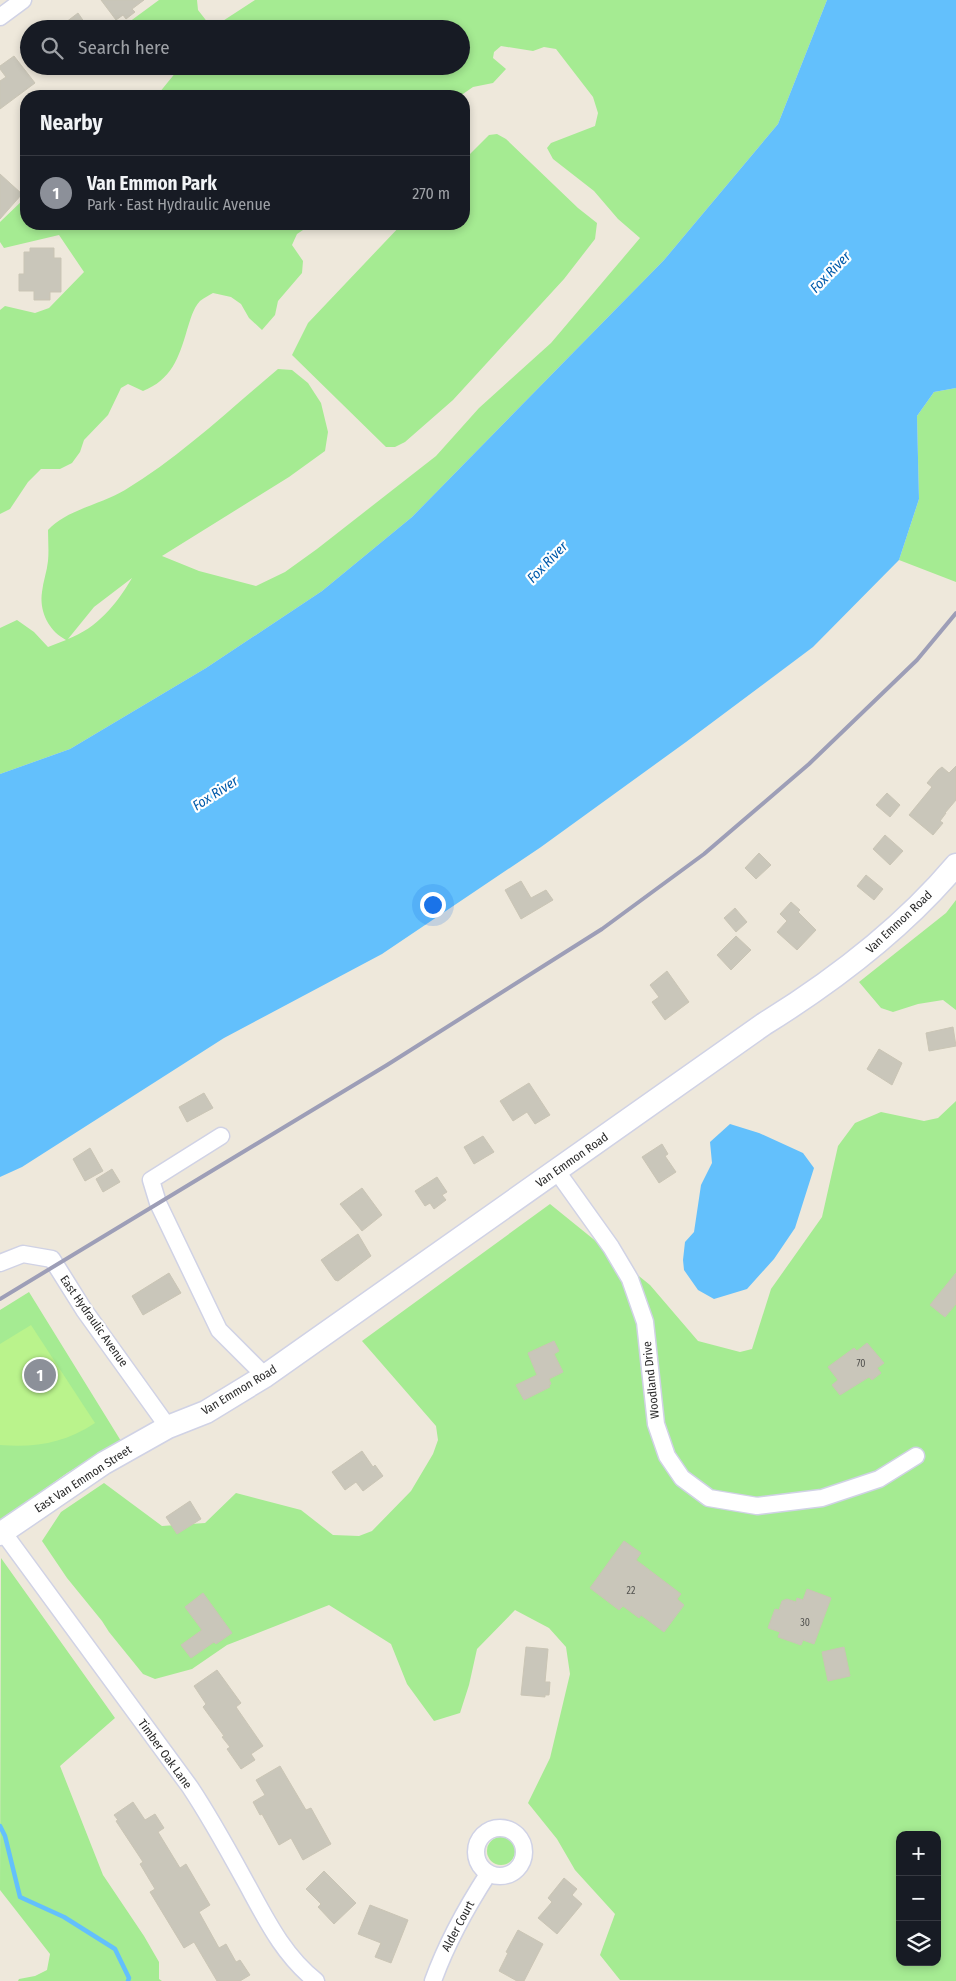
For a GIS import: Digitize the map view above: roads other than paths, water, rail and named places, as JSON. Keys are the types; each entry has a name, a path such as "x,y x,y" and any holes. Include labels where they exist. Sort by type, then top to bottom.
{"street":[{"path":"0,17 23,0"},
{"name":"Van Emmon Road","path":"168,1427 206,1412 265,1376 764,1024 805,999 845,970 897,926 956,865"},
{"path":"221,1136 150,1180 158,1203 219,1330 265,1376"},
{"name":"Woodland Drive","path":"556,1170 611,1247 630,1279 645,1322 656,1424 667,1456 682,1478 709,1498 757,1506 822,1498 879,1479 916,1456"},
{"name":"East Hydraulic Avenue","path":"0,1263 23,1254 52,1258 84,1310 168,1427"},
{"name":"East Van Emmon Street","path":"2,1533 104,1463 168,1427"},
{"name":"Timber Oak Lane","path":"2,1533 184,1778 213,1822 281,1944 300,1968 316,1981"},
{"name":"Alder Court","path":"432,1981 465,1909 488,1874"}],"water":[{"name":"Fox River","path":"827,0 956,0 956,388 934,392 917,416 919,499 899,560 813,647 541,847 382,954 224,1038 22,1167 0,1177 0,774 70,749 206,668 322,591 412,517 664,260 778,124"},
{"path":"730,1124 759,1133 803,1153 814,1168 795,1228 774,1259 747,1289 714,1299 698,1290 684,1270 683,1260 685,1242 694,1232 701,1185 712,1163 710,1142"}],"waterway":[{"path":"0,1826 5,1836 20,1897 64,1917 115,1949 129,1978 128,1981"}],"railway":[{"path":"0,1299 387,1065 602,929 704,854 809,764 917,660 956,613"}],"place":[{"name":"Van Emmon Park","path":"40,1375"}]}
